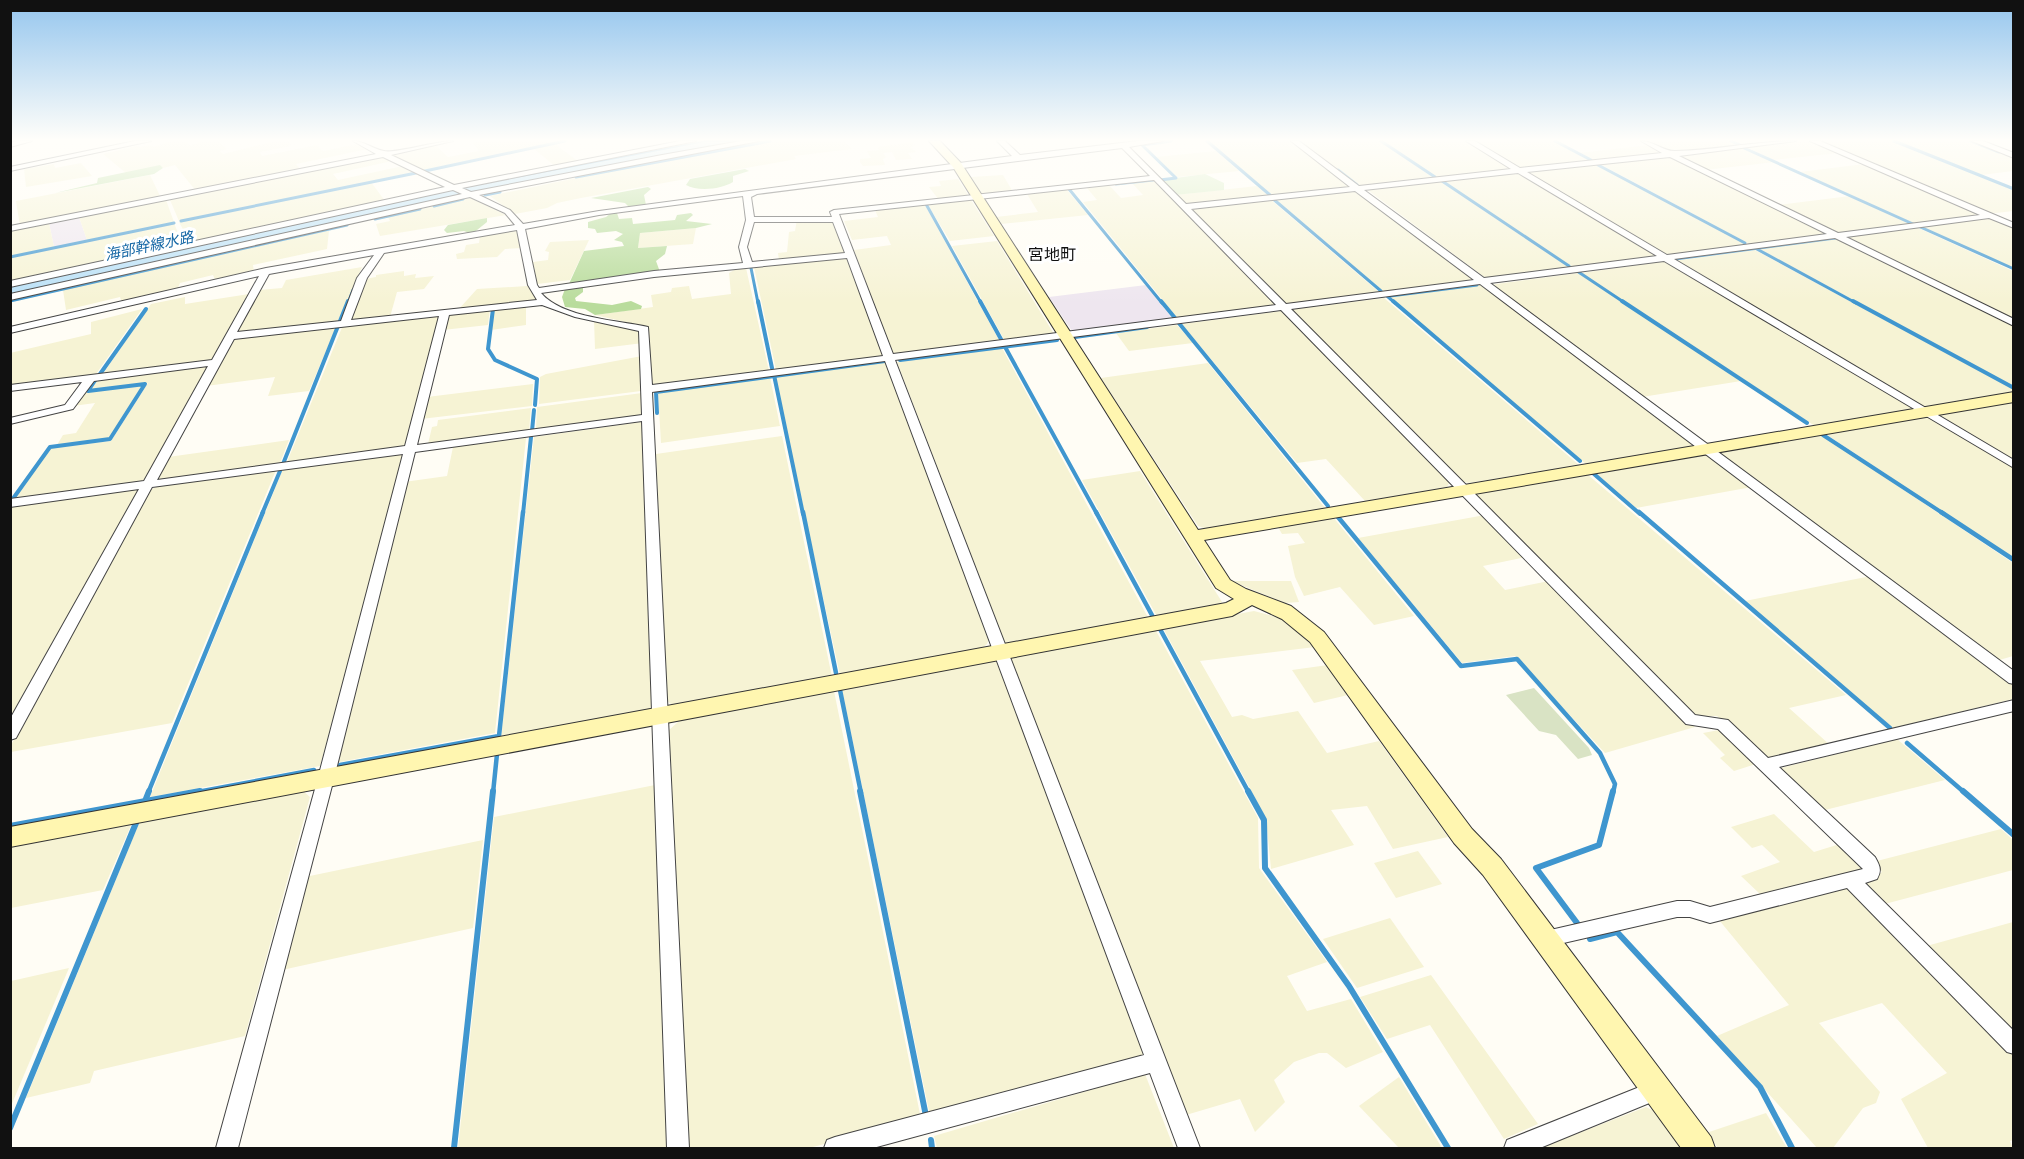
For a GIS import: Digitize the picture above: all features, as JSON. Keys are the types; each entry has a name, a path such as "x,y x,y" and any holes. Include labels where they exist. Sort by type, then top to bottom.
{"street":[{"path":"10,229 179,195"},
{"path":"10,284 421,195"},
{"path":"470,195 511,214 521,228 533,285 544,303"},
{"path":"10,297 470,195"},
{"path":"10,330 266,271 598,213 732,195"},
{"path":"749,266 743,247 750,220 751,195"},
{"path":"995,195 834,212 1189,1149"},
{"path":"1171,195 1691,720 1722,724 1767,764 1869,862 1872,868 1871,874 1851,880 1710,915 1690,909 1677,909 1546,939"},
{"path":"1183,207 1292,195"},
{"path":"1366,195 2013,679"},
{"path":"1559,195 2013,465"},
{"path":"1753,195 2013,323"},
{"path":"1940,195 2013,226"},
{"path":"977,197 1223,584 1228,589 1292,615 1317,637 1463,836 1492,867 1546,939 1700,1149"},
{"path":"648,389 1989,216"},
{"path":"750,220 837,219"},
{"path":"345,323 362,278 380,252"},
{"path":"537,291 654,274 852,255"},
{"path":"10,734 266,271"},
{"path":"232,336 544,303 563,310 644,329 678,1149"},
{"path":"227,1149 326,778 445,312"},
{"path":"10,388 217,362"},
{"path":"10,421 69,407 92,377"},
{"path":"1194,536 2013,397"},
{"path":"10,503 649,417"},
{"path":"10,837 1232,609 1250,597"},
{"path":"1767,764 2013,705"},
{"path":"1851,880 2013,1045"},
{"path":"835,1149 1156,1062"},
{"path":"1515,1149 1657,1090"}],"shaded area":[{"path":"46,195 160,195 161,198 20,226 16,201"},
{"path":"194,195 304,195 179,221 170,200"},
{"path":"308,195 381,195 385,201 190,242 179,222"},
{"path":"494,195 597,195 515,214 490,196"},
{"path":"935,195 969,196 939,200"},
{"path":"1028,195 1071,195 1088,215 1001,224 996,217 1038,212"},
{"path":"1093,195 1118,195 1121,198 1168,195 1275,304 1178,319 1083,202 1097,200"},
{"path":"1175,195 1269,196 1187,205"},
{"path":"1300,195 1362,195 1475,279 1474,281 1384,292 1274,198"},
{"path":"1375,195 1461,195 1570,268 1487,279"},
{"path":"1464,195 1557,195 1658,255 1658,257 1574,268"},
{"path":"1566,195 1653,195 1747,245 1667,255"},
{"path":"1658,195 1749,195 1828,233 1828,235 1751,245"},
{"path":"1851,195 1936,195 1984,216 1915,224"},
{"path":"1943,195 2013,195 2013,211 1988,214"},
{"path":"1850,196 1911,224 1833,233 1777,205"},
{"path":"470,198 506,215 380,236 376,224 390,221 388,217"},
{"path":"1270,199 1379,292 1284,304 1189,207"},
{"path":"166,200 174,222 87,240 79,217"},
{"path":"971,200 994,236 950,241 928,205"},
{"path":"925,205 1000,342 893,355 854,250 891,245 887,236 852,240 844,221 878,217 875,210"},
{"path":"79,217 87,240 54,247 49,223"},
{"path":"1989,217 2013,227 2013,269 1920,226"},
{"path":"797,219 833,220 847,254 779,260 778,253 787,252 789,232 795,231"},
{"path":"49,223 54,247 11,256 11,230"},
{"path":"174,223 182,243 180,245 11,282 10,258"},
{"path":"1916,227 2013,271 2013,321 1842,236"},
{"path":"696,228 693,244 638,248 640,233"},
{"path":"329,231 327,249 253,265 254,273 216,282 213,275 180,283 177,290 122,303 120,297 66,310 63,290"},
{"path":"518,231 522,248 505,249 497,257 457,259 456,254 464,252 466,245 479,243 480,236"},
{"path":"1837,239 2013,325 2013,386 1759,249"},
{"path":"589,240 570,280 537,284 533,262 548,260 549,252 545,251 550,242"},
{"path":"997,241 1054,334 1005,341 952,246"},
{"path":"1755,250 2013,389 2013,392 1926,408 1918,406 1673,261"},
{"path":"846,257 884,356 776,370 754,267"},
{"path":"1667,261 1913,409 1815,426 1581,273"},
{"path":"362,267 337,323 236,333 259,290 282,288 286,280"},
{"path":"746,268 769,371 652,385 647,327 595,315 653,307 651,295 671,292 672,288 689,286 692,299 731,294 729,273"},
{"path":"404,271 404,276 416,274 415,278 434,276 424,289 397,292 390,317 349,321 365,279"},
{"path":"1578,273 1741,381 1642,397 1489,285"},
{"path":"1146,285 1172,318 1072,331 1049,297"},
{"path":"1481,285 1692,442 1691,446 1586,464 1390,297"},
{"path":"531,287 539,300 458,310 477,289"},
{"path":"249,294 213,360 103,374 151,304 185,297 185,304"},
{"path":"1384,298 1579,465 1469,483 1460,481 1289,310"},
{"path":"526,306 526,325 491,330 494,309"},
{"path":"142,309 96,374 11,386 10,353 91,334 91,322"},
{"path":"490,309 488,325 443,330 448,314"},
{"path":"1282,311 1450,481 1447,487 1365,501 1326,459 1297,463 1182,324"},
{"path":"441,315 406,446 287,462 343,325"},
{"path":"594,320 637,329 641,332 643,343 595,349"},
{"path":"337,325 309,391 268,396 275,377 206,386 232,339"},
{"path":"1177,325 1193,343 1129,351 1116,333"},
{"path":"1002,348 1150,621 1006,646 897,362"},
{"path":"642,356 641,391 539,404 540,377 546,374"},
{"path":"888,362 990,636 987,644 980,650 840,675 775,377"},
{"path":"1208,363 1325,508 1207,529 1198,526 1101,378"},
{"path":"210,366 145,481 15,498 51,448 111,441 148,383 91,389 99,378"},
{"path":"770,377 780,426 661,443 658,392"},
{"path":"533,384 532,406 421,419 427,397"},
{"path":"143,385 109,439 57,445 63,435 76,433 95,403 73,406 83,392"},
{"path":"642,393 645,415 536,430 537,407"},
{"path":"2013,402 2013,462 1941,420 1939,415"},
{"path":"531,408 529,431 428,444 432,427 437,426 438,420"},
{"path":"1921,416 1935,420 2013,467 2013,558 1824,433"},
{"path":"646,423 654,703 647,711 501,738 534,437"},
{"path":"1820,434 2013,563 2013,656 1996,661 1720,455 1722,451"},
{"path":"782,436 832,677 674,706 667,701 656,454"},
{"path":"526,438 495,733 334,763 404,482 447,476 453,447"},
{"path":"289,440 280,463 155,480 168,457"},
{"path":"1702,453 1713,457 1752,487 1636,508 1594,472"},
{"path":"404,455 320,766 150,797 283,469"},
{"path":"276,470 172,723 11,752 11,745 150,490 156,487"},
{"path":"1140,471 1222,602 1219,607 1159,620 1082,480"},
{"path":"1587,474 1846,695 1789,708 1830,745 1770,761 1717,716 1699,716 1688,711 1475,497 1477,493"},
{"path":"137,489 139,491 11,716 11,506"},
{"path":"1485,515 1526,557 1483,566 1505,590 1549,581 1695,727 1605,753 1515,656 1462,663 1358,538"},
{"path":"1333,517 1414,616 1374,625 1340,587 1304,596 1295,577 1288,546 1305,543 1298,533 1282,534 1278,527"},
{"path":"1871,576 2013,684 2013,699 1893,728 1745,601"},
{"path":"1231,581 1291,581 1299,602 1285,603"},
{"path":"1254,611 1288,620 1315,647 1200,661 1232,717 1242,715 1253,719 1298,711 1327,753 1379,741 1448,837 1393,849 1367,806 1331,810 1354,845 1271,869 1266,818 1163,628"},
{"path":"1155,629 1258,818 1259,868 1327,962 1287,976 1307,1011 1351,999 1383,1052 1346,1068 1327,1053 1319,1053 1294,1062 1274,1080 1285,1102 1255,1132 1240,1099 1186,1115 1010,660 1015,656"},
{"path":"995,661 999,663 1145,1053 1142,1060 930,1116 842,689"},
{"path":"1328,665 1348,695 1314,703 1292,670"},
{"path":"834,691 921,1119 809,1148 688,1148 668,731 679,721"},
{"path":"1719,730 1759,763 1734,771 1720,758 1725,755 1703,733"},
{"path":"1897,739 1945,780 1821,811 1781,773 1781,768"},
{"path":"655,785 669,1148 458,1148 494,817"},
{"path":"303,791 310,797 245,1036 94,1071 90,1083 26,1098 140,821"},
{"path":"1774,814 1814,852 1843,843 1864,863 1864,871 1761,895 1741,876 1780,862 1762,845 1752,848 1731,827"},
{"path":"132,823 103,890 11,908 11,845"},
{"path":"2001,829 2013,840 2013,870 1881,905 1861,885 1882,872 1873,862"},
{"path":"483,840 473,928 282,970 305,877"},
{"path":"1418,851 1442,884 1396,898 1374,863"},
{"path":"1845,885 2013,1053 2014,1140 2010,1141 2013,1148 1928,1148 1901,1099 1947,1073 1882,1003 1819,1023 1880,1092 1876,1103 1863,1108 1833,1148 1817,1148 1717,1036 1789,1005 1719,920"},
{"path":"1390,918 1424,967 1357,988 1323,939"},
{"path":"2013,922 2013,1038 1923,947"},
{"path":"69,968 11,1106 11,981"},
{"path":"1431,975 1538,1124 1504,1139 1430,1025 1387,1039 1360,997"},
{"path":"1145,1074 1174,1148 937,1148 934,1136"},
{"path":"1399,1077 1442,1148 1399,1148 1359,1106"},
{"path":"1646,1107 1656,1112 1682,1148 1540,1148"},
{"path":"1766,1113 1787,1148 1718,1148 1706,1133"}],"green space":[{"path":"606,195 644,195 646,205 629,207 625,203 591,198"},
{"path":"611,213 617,213 619,219 632,218 633,224 675,220 677,215 691,213 693,215 686,221 712,224 696,228 640,233 638,248 667,246 665,254 656,261 660,272 568,286 584,251 624,246 622,242 614,240 623,234 616,231 597,233 595,229 588,228 588,222 606,217"},
{"path":"487,218 487,222 472,234 464,231 447,233 444,230 448,225"},
{"path":"583,287 583,292 575,298 576,301 612,305 631,301 642,306 641,309 595,315 585,309 565,307 562,297 565,289"},
{"path":"1534,688 1589,748 1592,755 1578,759 1556,735 1539,731 1506,695"}],"water":[{"path":"427,195 466,195 11,296 10,286"}],"waterway":[{"path":"181,221 308,195"},
{"path":"1074,195 1162,303"},
{"path":"1463,195 1569,266"},
{"path":"1655,195 1745,243"},
{"path":"1849,195 1913,224"},
{"path":"1272,198 1381,291"},
{"path":"434,206 463,199"},
{"path":"926,204 981,303"},
{"path":"375,219 420,209"},
{"path":"10,257 174,223"},
{"path":"10,301 347,225"},
{"path":"1918,226 2014,269"},
{"path":"1756,248 1835,238"},
{"path":"1675,259 1756,248"},
{"path":"1756,248 1856,303"},
{"path":"751,268 758,303"},
{"path":"1577,271 1622,301"},
{"path":"1390,296 1477,285"},
{"path":"348,303 353,290"},
{"path":"1387,296 1395,303"},
{"path":"340,321 348,301"},
{"path":"758,301 772,368"},
{"path":"980,301 1002,341"},
{"path":"1161,301 1175,318"},
{"path":"1393,301 1580,461"},
{"path":"1622,301 1807,423"},
{"path":"1853,301 2014,388"},
{"path":"100,374 146,309"},
{"path":"493,309 488,349 495,360 537,379 535,405"},
{"path":"1178,322 1328,506"},
{"path":"283,464 338,326"},
{"path":"1075,337 1147,327"},
{"path":"1005,347 1057,340"},
{"path":"900,360 1005,347"},
{"path":"1005,347 1097,514"},
{"path":"774,376 885,361"},
{"path":"657,413 656,392 774,376"},
{"path":"774,376 803,514"},
{"path":"12,500 50,447 110,439 145,384 88,391 96,379"},
{"path":"532,431 534,410"},
{"path":"1823,435 1944,514"},
{"path":"523,514 531,437"},
{"path":"262,514 280,471"},
{"path":"1594,474 1640,514"},
{"path":"148,793 263,512"},
{"path":"340,765 499,736 523,512"},
{"path":"803,512 836,673"},
{"path":"1096,512 1153,617"},
{"path":"1639,512 1890,728"},
{"path":"1941,512 2014,560"},
{"path":"1338,517 1461,666 1517,659 1600,753 1615,784 1613,793"},
{"path":"1160,629 1249,793"},
{"path":"840,690 861,793"},
{"path":"1907,743 1965,793"},
{"path":"493,793 497,754"},
{"path":"192,793 314,770"},
{"path":"145,801 149,791"},
{"path":"10,826 200,791"},
{"path":"454,1148 493,791"},
{"path":"860,791 926,1116"},
{"path":"1248,791 1264,820 1265,868 1349,986 1448,1148"},
{"path":"1577,923 1536,868 1599,845 1613,791"},
{"path":"1963,791 2014,835"},
{"path":"10,1128 136,823"},
{"path":"1590,939 1617,932 1760,1087 1792,1148"},
{"path":"931,1140 932,1148"}],"district":[{"name":"宮地町","path":"1052,254"}],"water label":[{"name":"海部幹線水路","path":"149,246"}]}
